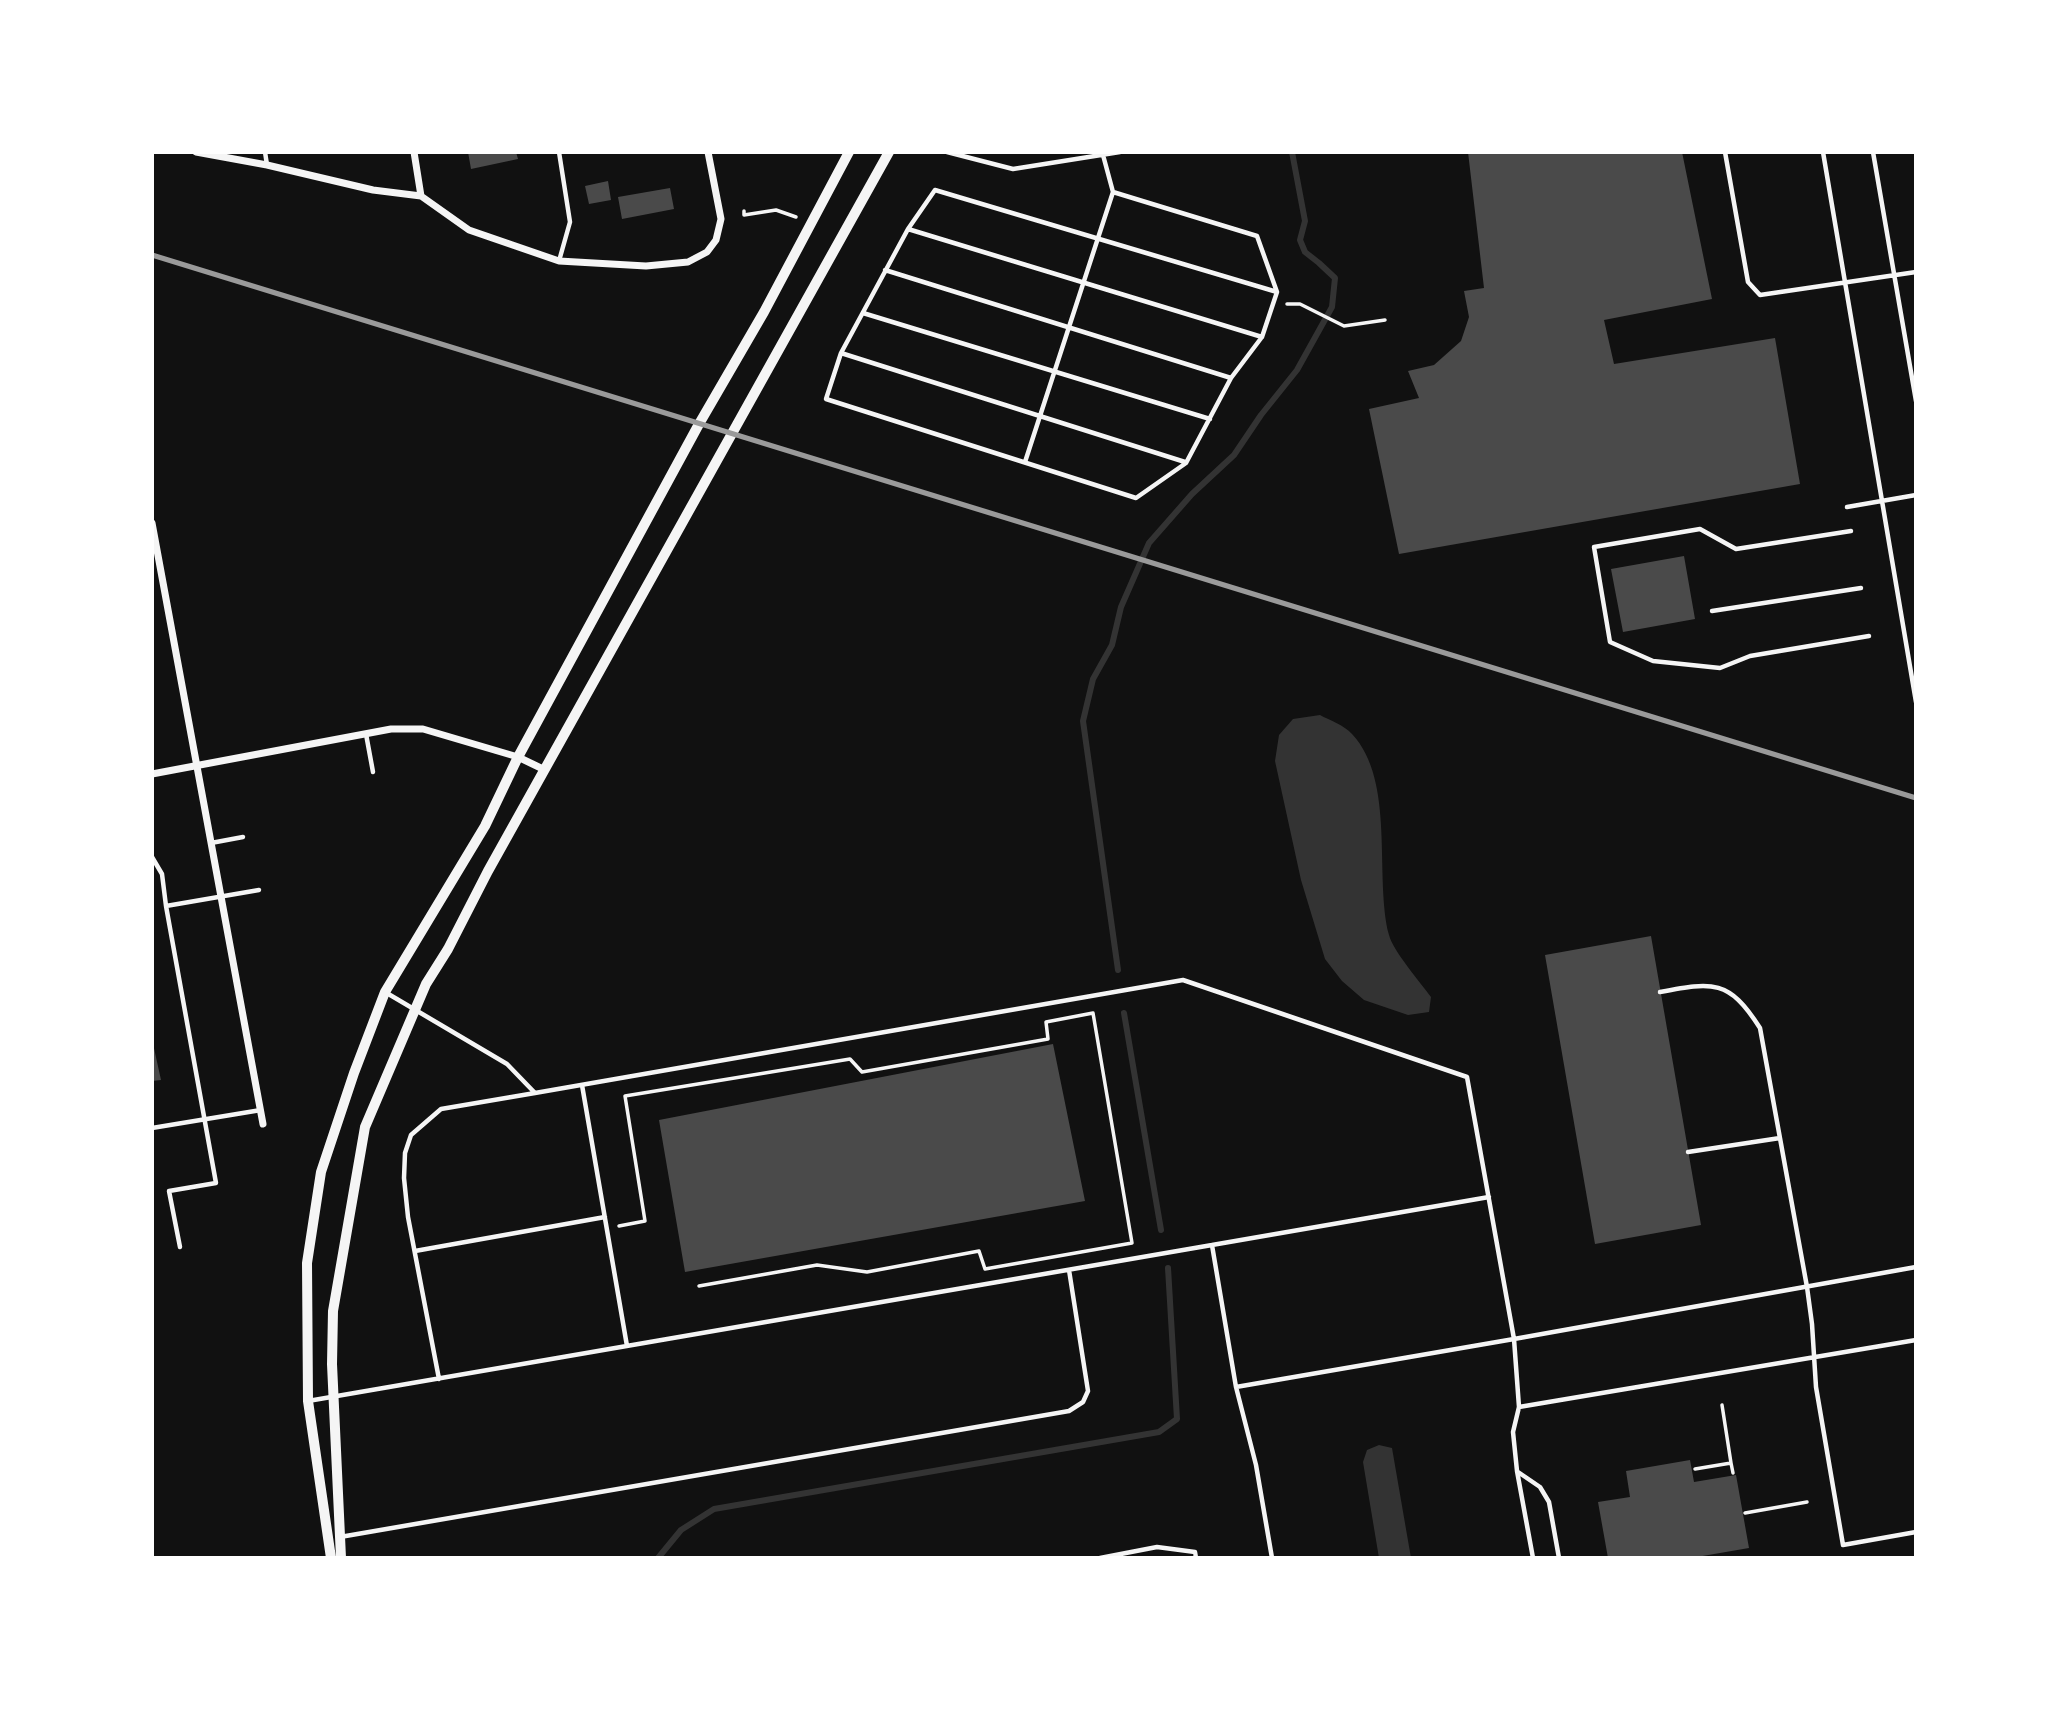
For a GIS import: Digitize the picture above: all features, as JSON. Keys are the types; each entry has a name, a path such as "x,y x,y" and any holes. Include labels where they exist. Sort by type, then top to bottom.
{"street":[{"path":"195,152 267,165 373,190 421,196 469,230 559,261 646,266 688,262 707,253 716,240 721,219 708,152"},
{"path":"414,152 421,196"},
{"path":"331,1558 307,1401 307,1263 321,1172 338,1116 384,992 485,826 518,757 699,424 764,312 849,152"},
{"path":"341,1558 333,1311 365,1127 426,984 448,949 488,871 889,152"},
{"path":"152,523 263,1124"},
{"path":"152,774 391,729 424,729 518,757 545,770"}],"lane":[{"path":"265,152 267,165"},
{"path":"559,152 570,222 559,261"},
{"path":"947,152 1013,169 1120,152"},
{"path":"1725,152 1748,282 1760,295 1916,272"},
{"path":"1823,152 1916,702"},
{"path":"1873,152 1916,401"},
{"path":"1025,462 1113,192 1103,155"},
{"path":"1113,192 1257,236 1277,292 1262,337 1231,378 1186,463 1136,498 826,399 841,353 908,229 935,190 1277,292"},
{"path":"908,229 1262,337"},
{"path":"885,271 1231,378"},
{"path":"863,313 1210,419"},
{"path":"841,353 1186,463"},
{"path":"1847,507 1916,495"},
{"path":"1852,531 1736,549 1700,529 1594,547 1610,642 1653,661 1720,668 1750,656 1869,636"},
{"path":"1712,611 1861,588"},
{"path":"366,734 373,772"},
{"path":"211,843 243,837"},
{"path":"152,857 162,874 216,1183 169,1191 180,1247"},
{"path":"166,906 259,890"},
{"path":"439,1379 404,1178 405,1153 411,1135 441,1109 1183,980 1467,1077 1514,1339 1519,1407 1513,1432 1517,1471 1533,1558"},
{"path":"1660,992 1700,984 1725,988 1748,1009 1760,1028 1807,1287 1816,1387 1843,1545 1916,1532"},
{"path":"384,992 507,1064 535,1093"},
{"path":"582,1085 627,1346"},
{"path":"152,1128 261,1110"},
{"path":"1688,1152 1780,1138"},
{"path":"307,1401 1489,1197"},
{"path":"415,1251 605,1217"},
{"path":"1212,1245 1236,1387 1256,1465 1272,1558"},
{"path":"1236,1387 1916,1268"},
{"path":"328,1538 1069,1411 1083,1402 1088,1391 1069,1270"},
{"path":"1519,1407 1916,1340"},
{"path":"1517,1471 1540,1487 1549,1502 1559,1558"},
{"path":"1100,1558 1157,1547 1195,1552 1195,1558"}],"path":[{"path":"735,217 744,213 776,210 796,217"},
{"path":"1287,304 1300,304 1347,327 1385,320"},
{"path":"618,1226 645,1221 625,1096 850,1059 862,1072 1048,1038 1046,1022 1093,1013 1132,1243 985,1269 979,1251 867,1272 817,1265 699,1286"},
{"path":"1722,1405 1733,1473"},
{"path":"1695,1469 1731,1463"},
{"path":"1745,1513 1807,1502"}],"shaded area":[{"path":"1320,715 1341,725 1352,734 1366,754 1379,803 1383,885 1389,935 1401,958 1431,997 1429,1012 1408,1015 1364,1000 1342,981 1325,959 1301,880 1275,761 1279,735 1293,719"},
{"path":"1379,1445 1392,1448 1411,1558 1379,1558 1363,1462 1367,1450"}],"building":[{"path":"468,152 516,152 518,159 471,169"},
{"path":"1468,152 1682,152 1712,299 1604,320 1614,364 1775,338 1800,484 1399,554 1369,409 1419,398 1408,371 1434,365 1461,341 1469,317 1464,291 1484,288"},
{"path":"608,181 611,200 589,204 585,186"},
{"path":"670,188 674,209 622,219 618,197"},
{"path":"1684,556 1695,619 1623,632 1611,569"},
{"path":"1651,936 1701,1225 1595,1244 1545,955"},
{"path":"152,1039 161,1080 152,1081"},
{"path":"1053,1044 1085,1201 685,1272 659,1120"},
{"path":"1690,1460 1694,1482 1736,1475 1749,1548 1691,1558 1608,1558 1598,1502 1630,1497 1626,1471"}],"waterway":[{"path":"1118,970 1083,721 1093,679 1112,645 1121,607 1149,543 1192,494 1234,455 1261,415 1297,370 1332,307 1335,278 1305,252 1300,240 1305,221 1292,152"},
{"path":"1124,1013 1161,1230"},
{"path":"658,1558 681,1530 714,1509 1159,1432 1177,1419 1168,1268"}],"railway":[{"path":"152,255 1916,798"}]}
